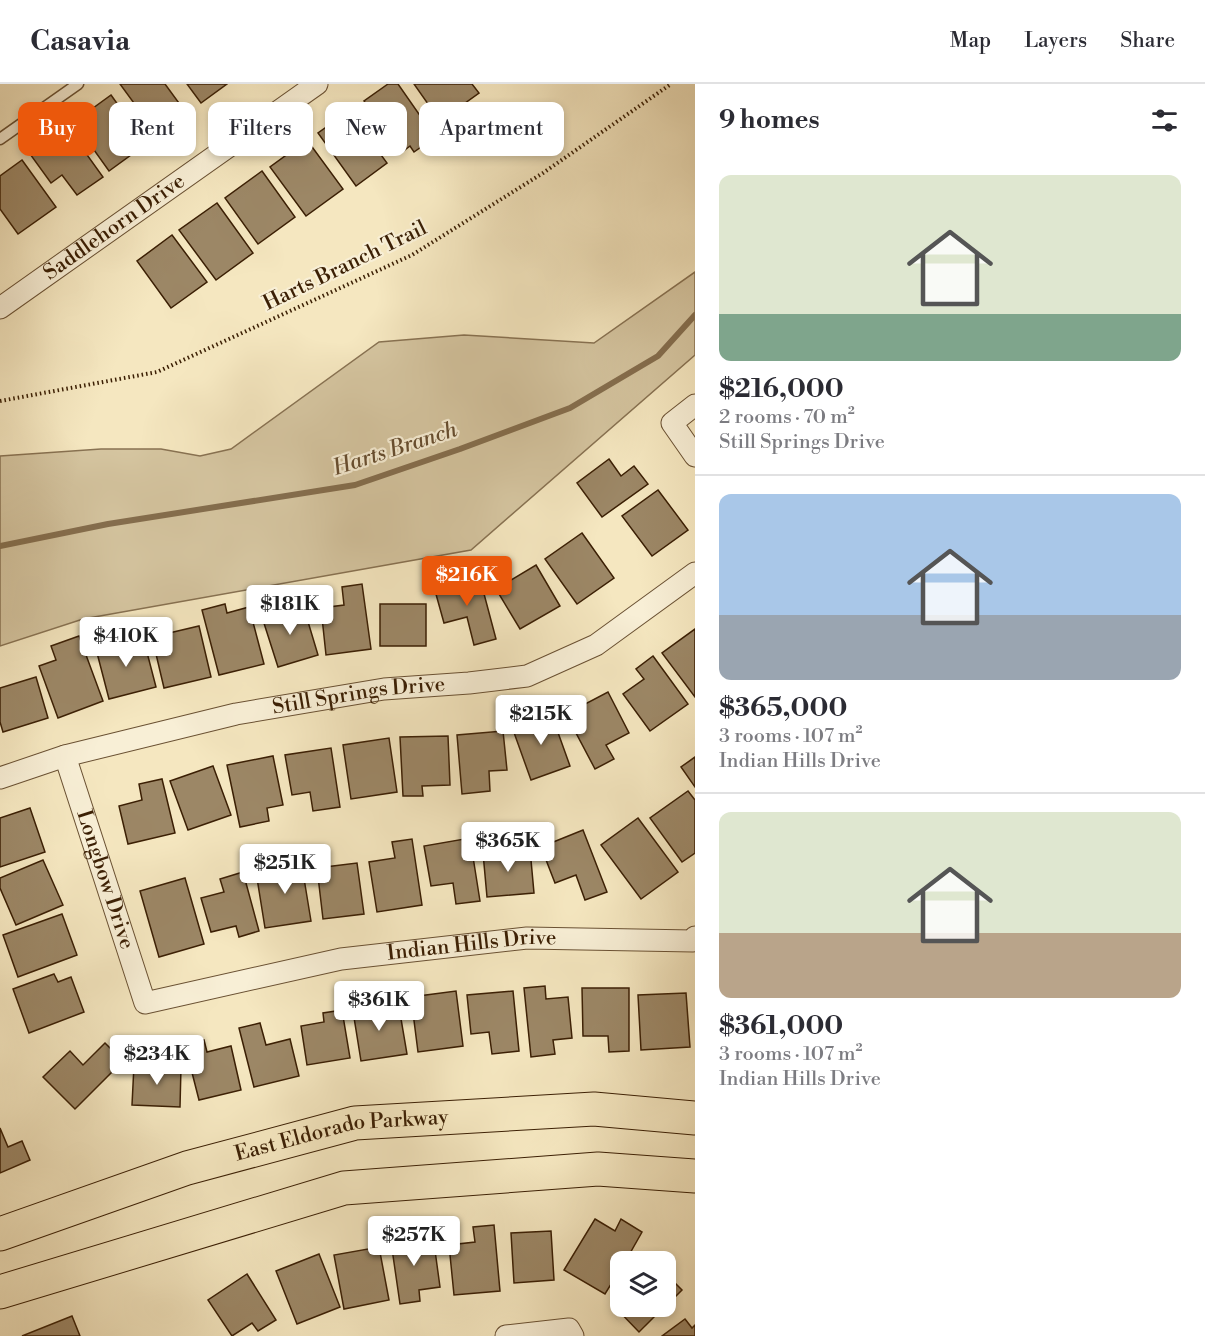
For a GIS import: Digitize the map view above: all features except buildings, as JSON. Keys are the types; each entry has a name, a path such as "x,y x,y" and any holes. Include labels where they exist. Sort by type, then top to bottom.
{"main road":[{"name":"East Eldorado Parkway","path":"0,1234 187,1168 356,1123 594,1108 695,1118"},
{"path":"0,1292 344,1188 598,1169 695,1176"}],"street":[{"name":"Saddlehorn Drive","path":"0,308 317,84"},
{"path":"695,405 672,423 695,456"},
{"name":"Still Springs Drive","path":"0,778 65,756 236,714 384,689 469,684 527,676 596,645 695,573"},
{"name":"Longbow Drive","path":"65,756 145,1003"},
{"name":"Indian Hills Drive","path":"145,1003 341,959 527,938 693,941 695,937"},
{"path":"506,1336 571,1333"}],"lane":[{"path":"0,139 78,84"}],"path":[{"name":"Harts Branch Trail","path":"0,401 157,372 412,255 543,173 671,84"}],"shaded area":[{"path":"695,272 695,355 471,550 83,619 0,646 0,456 101,449 161,449 200,456 231,449 379,342 464,335 594,343"}],"waterway":[{"name":"Harts Branch","path":"0,546 108,524 355,485 570,408 658,356 695,315"}]}
